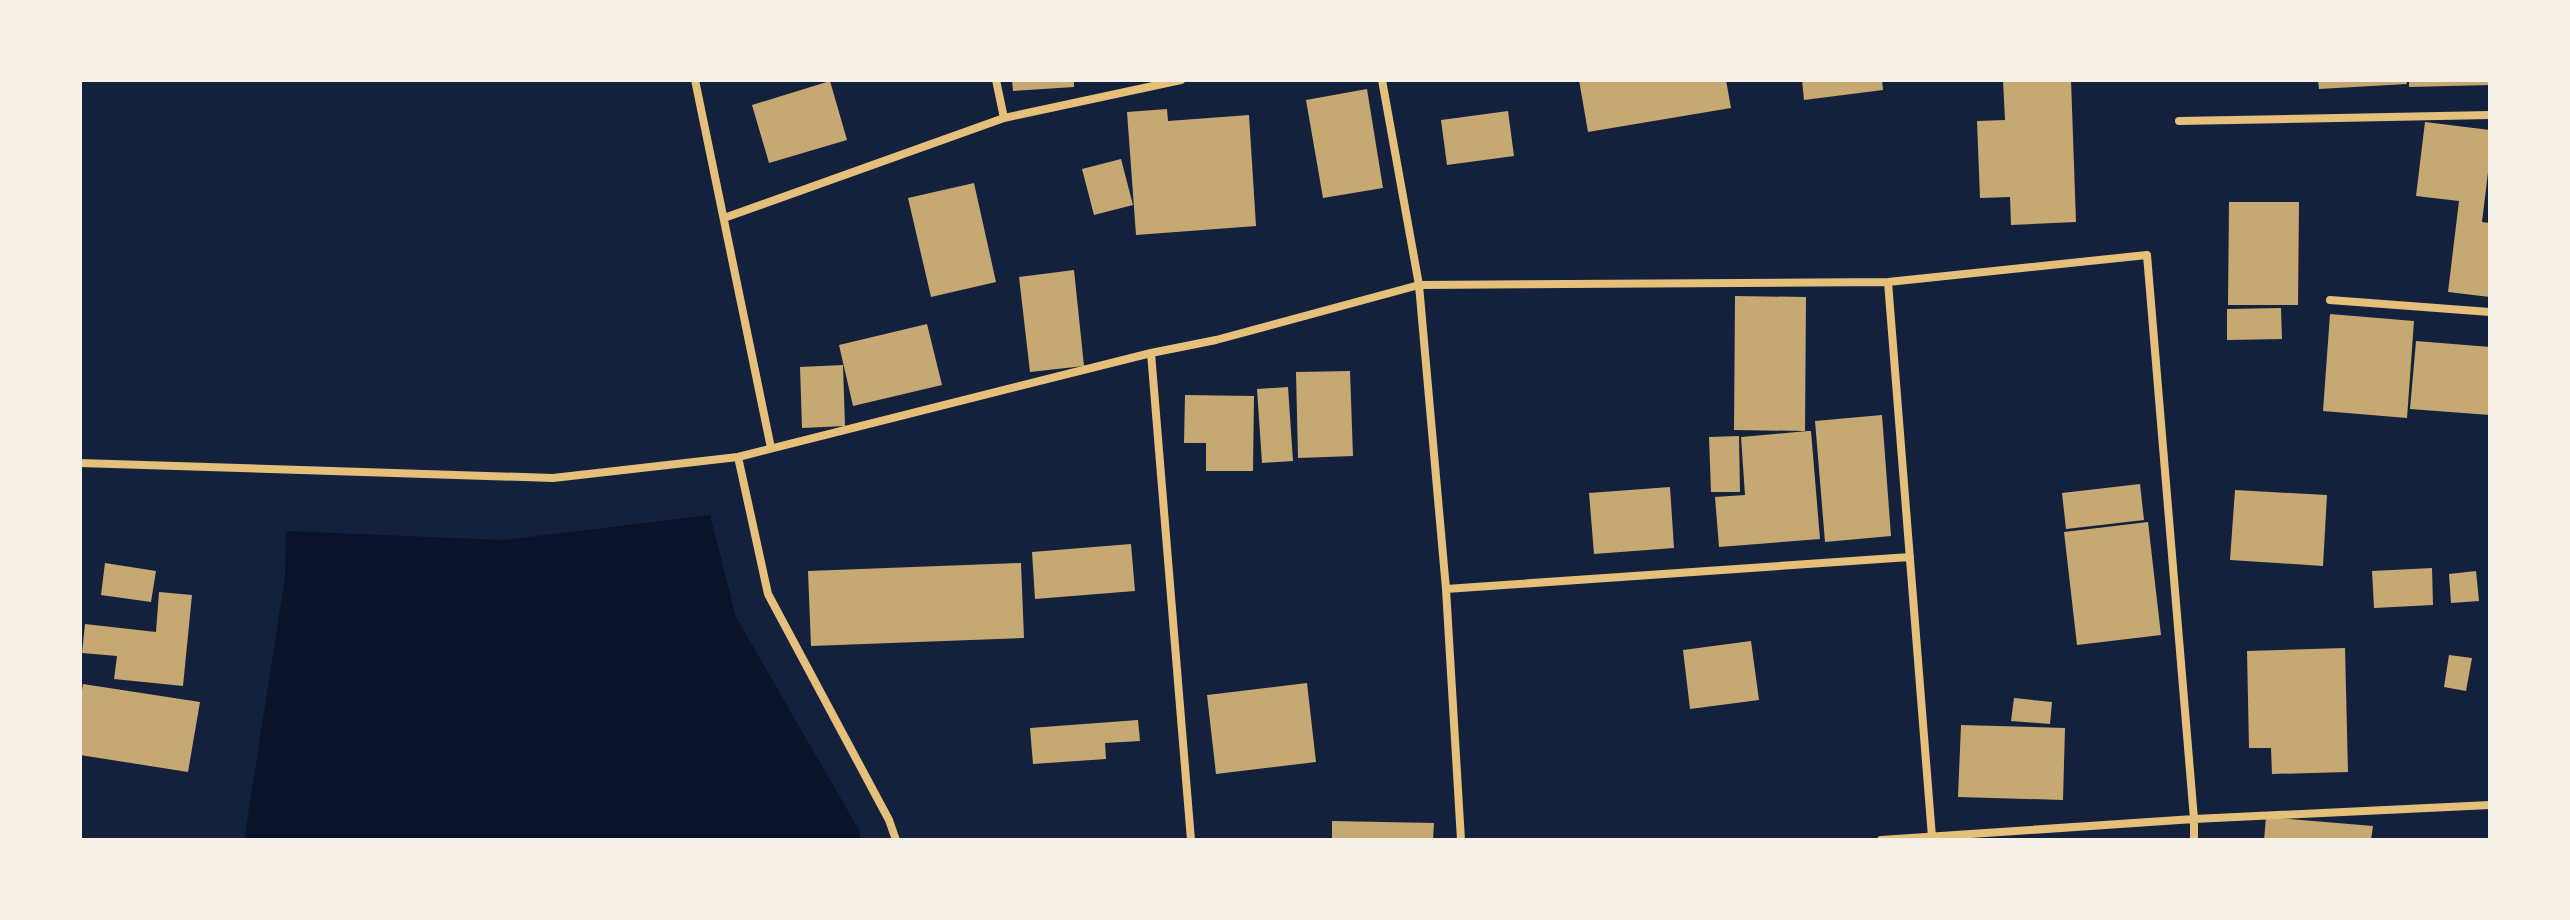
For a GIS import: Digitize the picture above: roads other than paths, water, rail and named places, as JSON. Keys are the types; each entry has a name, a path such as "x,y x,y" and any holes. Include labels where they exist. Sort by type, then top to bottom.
{"street":[{"path":"695,80 771,448"},
{"path":"996,80 1004,118"},
{"path":"724,218 1004,118 1150,83 1181,80"},
{"path":"1382,80 1419,285 1446,589 1461,840"},
{"path":"2179,121 2490,115"},
{"path":"80,463 553,478 738,457 1151,353 1216,340 1419,285 1888,282 2147,255 2194,840"},
{"path":"1888,282 1932,837"},
{"path":"2330,300 2490,312"},
{"path":"1151,353 1191,840"},
{"path":"738,457 768,594 889,820 896,840"},
{"path":"1446,589 1910,557"},
{"path":"1881,840 2194,819 2490,805"}],"water":[{"path":"710,515 736,617 859,830 861,840 247,840 245,834 285,577 286,531 504,540"}]}
